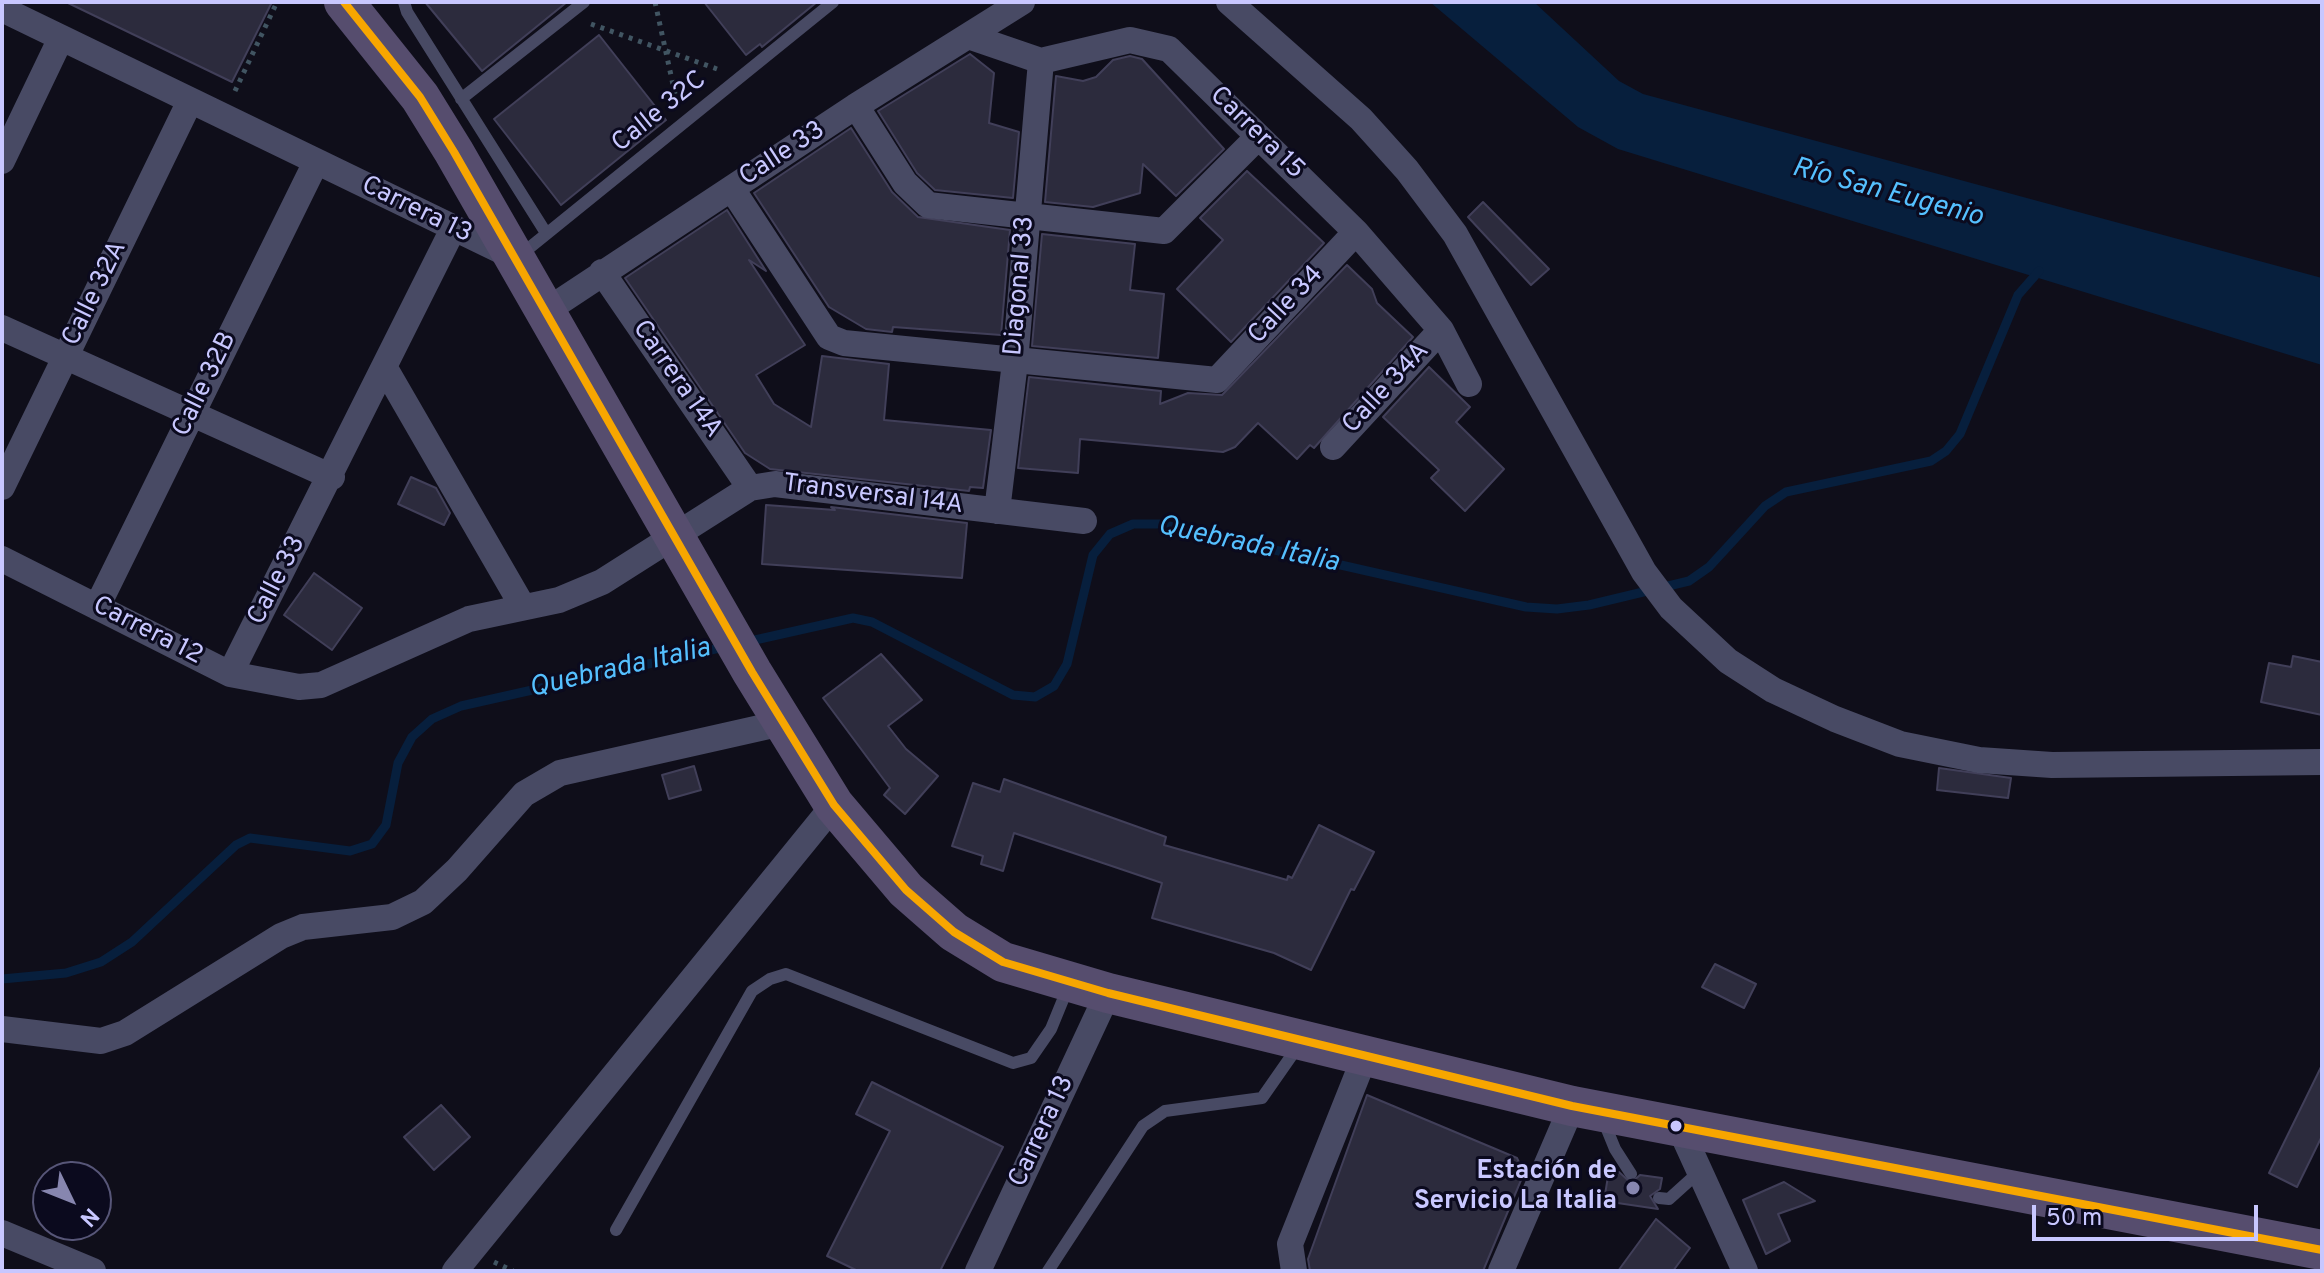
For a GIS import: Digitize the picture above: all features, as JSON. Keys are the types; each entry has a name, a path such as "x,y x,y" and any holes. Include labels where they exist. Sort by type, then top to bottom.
{"main road":[{"path":"344,2 420,97 531,246 546,311 752,672 834,805 906,890 954,932 1003,962 1108,993 1586,1108 2322,1250"}],"street":[{"name":"Calle 33","path":"546,311 856,106 1022,2"},
{"path":"1229,2 1361,119 1407,170 1455,234 1644,572 1671,608 1728,661 1773,690 1835,719 1900,744 1979,760 2052,765 2322,762"},
{"name":"Carrera 13","path":"2,9 453,229 531,246"},
{"path":"968,36 1041,61"},
{"path":"2,161 61,38"},
{"name":"Carrera 15","path":"1041,61 1130,40 1169,49 1356,232 1441,330 1469,384"},
{"name":"Diagonal 33","path":"997,511 1015,362 1041,61"},
{"name":"Calle 32A","path":"2,487 190,101"},
{"path":"856,106 905,183 928,205 1164,231 1258,137"},
{"name":"Calle 32B","path":"97,607 316,162"},
{"path":"732,189 829,337 844,343 1015,362"},
{"name":"Calle 33","path":"230,674 386,370 453,229"},
{"name":"Calle 34","path":"1015,362 1217,380 1356,232"},
{"name":"Carrera 14A","path":"602,272 750,488"},
{"path":"2,328 332,477"},
{"name":"Calle 34A","path":"1333,447 1441,330"},
{"path":"386,370 523,607 559,600 602,582 750,488"},
{"name":"Transversal 14A","path":"750,488 775,484 1084,521"},
{"name":"Carrera 12","path":"2,559 230,674 299,687 321,685 469,619 523,607"},
{"path":"2,1029 101,1041 125,1033 292,932 331,921 392,917 423,902 457,870 524,794 560,773 782,723"},
{"path":"455,1271 834,805"},
{"name":"Carrera 13","path":"978,1271 1108,993"},
{"path":"1294,1271 1290,1244 1365,1056"},
{"path":"1501,1271 1586,1108"},
{"path":"1679,1126 1745,1271"},
{"path":"2,1233 93,1271"}],"lane":[{"path":"404,2 461,99 531,246"},
{"path":"461,99 584,2"},
{"name":"Calle 32C","path":"531,246 833,2"},
{"path":"616,1230 752,991 770,979 786,974 1013,1063 1031,1058 1051,1029 1070,982"},
{"path":"1048,1271 1143,1126 1165,1111 1262,1098 1302,1039"},
{"path":"1586,1108 1631,1174"},
{"path":"1659,1198 1669,1199 1700,1171"}],"path":[{"path":"222,117 277,2"},
{"path":"655,2 682,123"},
{"path":"567,16 664,48 738,78"}],"water":[{"name":"Río San Eugenio","path":"1430,2 1534,2 1619,81 1643,94 2322,278 2322,365 1618,149 1578,127"}],"building":[{"path":"66,2 272,2 232,82"},
{"path":"425,2 567,2 482,71"},
{"path":"704,2 817,2 762,47 760,44 746,55"},
{"path":"599,35 666,120 561,205 494,119"},
{"path":"970,54 994,73 989,123 1019,132 1013,198 935,190 917,173 878,111"},
{"path":"1130,56 1142,59 1224,149 1176,196 1143,164 1140,193 1093,207 1045,202 1056,76 1083,81 1096,77 1113,60"},
{"path":"851,128 892,192 918,217 1010,230 1001,335 893,327 892,332 866,329 829,307 754,193"},
{"path":"1247,171 1324,243 1231,342 1177,289 1223,240 1200,218"},
{"path":"1483,202 1549,269 1531,285 1468,217"},
{"path":"727,210 766,271 749,260 805,345 756,375 774,404 811,427 822,356 889,364 884,420 991,430 983,488 970,487 969,491 770,469 745,453 625,278"},
{"path":"1042,234 1135,244 1130,290 1164,294 1158,358 1032,346"},
{"path":"1347,265 1372,289 1377,303 1413,337 1314,448 1310,445 1297,459 1258,423 1235,447 1223,452 1080,439 1078,473 1018,468 1029,377 1161,391 1160,404 1188,393 1222,395"},
{"path":"1429,367 1470,407 1456,422 1504,469 1465,511 1431,478 1439,470 1383,417"},
{"path":"411,477 436,488 450,513 444,525 398,504"},
{"path":"766,505 835,510 831,507 967,523 962,578 762,564"},
{"path":"314,573 362,608 332,650 284,615"},
{"path":"881,654 922,700 888,726 906,749 938,776 905,814 884,795 890,788 823,698"},
{"path":"2293,656 2322,662 2322,715 2261,702 2269,663 2291,667"},
{"path":"694,766 701,790 669,799 662,775"},
{"path":"1939,768 2011,778 2008,798 1937,790"},
{"path":"1004,779 1166,837 1164,845 1287,880 1288,876 1292,878 1319,825 1374,852 1354,890 1351,889 1311,970 1274,953 1152,918 1162,883 1014,833 1003,871 981,864 983,856 952,846 973,783 1000,792"},
{"path":"1715,964 1756,984 1744,1008 1702,987"},
{"path":"2322,1065 2322,1136 2297,1187 2269,1173"},
{"path":"872,1082 1003,1147 940,1271 858,1271 827,1256 890,1131 856,1114"},
{"path":"1367,1095 1517,1158 1524,1173 1483,1271 1310,1271 1308,1259"},
{"path":"441,1105 470,1137 434,1170 404,1137"},
{"name":"Estación de Servicio La Italia","path":"1609,1170 1619,1172 1631,1183 1640,1175 1662,1178 1660,1189 1650,1196 1658,1209 1604,1201"},
{"path":"1784,1182 1815,1201 1778,1214 1790,1241 1766,1254 1743,1200"},
{"path":"1656,1219 1690,1248 1673,1271 1618,1271"}],"waterway":[{"name":"Quebrada Italia","path":"746,642 853,618 872,622 1013,695 1035,697 1054,686 1067,664 1093,555 1110,534 1133,524 1160,524 1526,607 1557,609 1589,605 1689,581 1709,567 1765,506 1786,492 1931,461 1946,451 1960,434 2018,295 2039,271"},
{"name":"Quebrada Italia","path":"2,979 66,973 101,962 132,942 236,845 250,838 350,851 372,844 386,825 398,763 412,737 432,719 461,706 724,647"}],"transit line":[{"path":"344,2 420,97 454,152 752,672 834,805 906,890 954,932 1003,962 1108,993 1572,1106 2322,1250"}],"place":[{"name":"Estación de Servicio La Italia","path":"1633,1188"}]}
